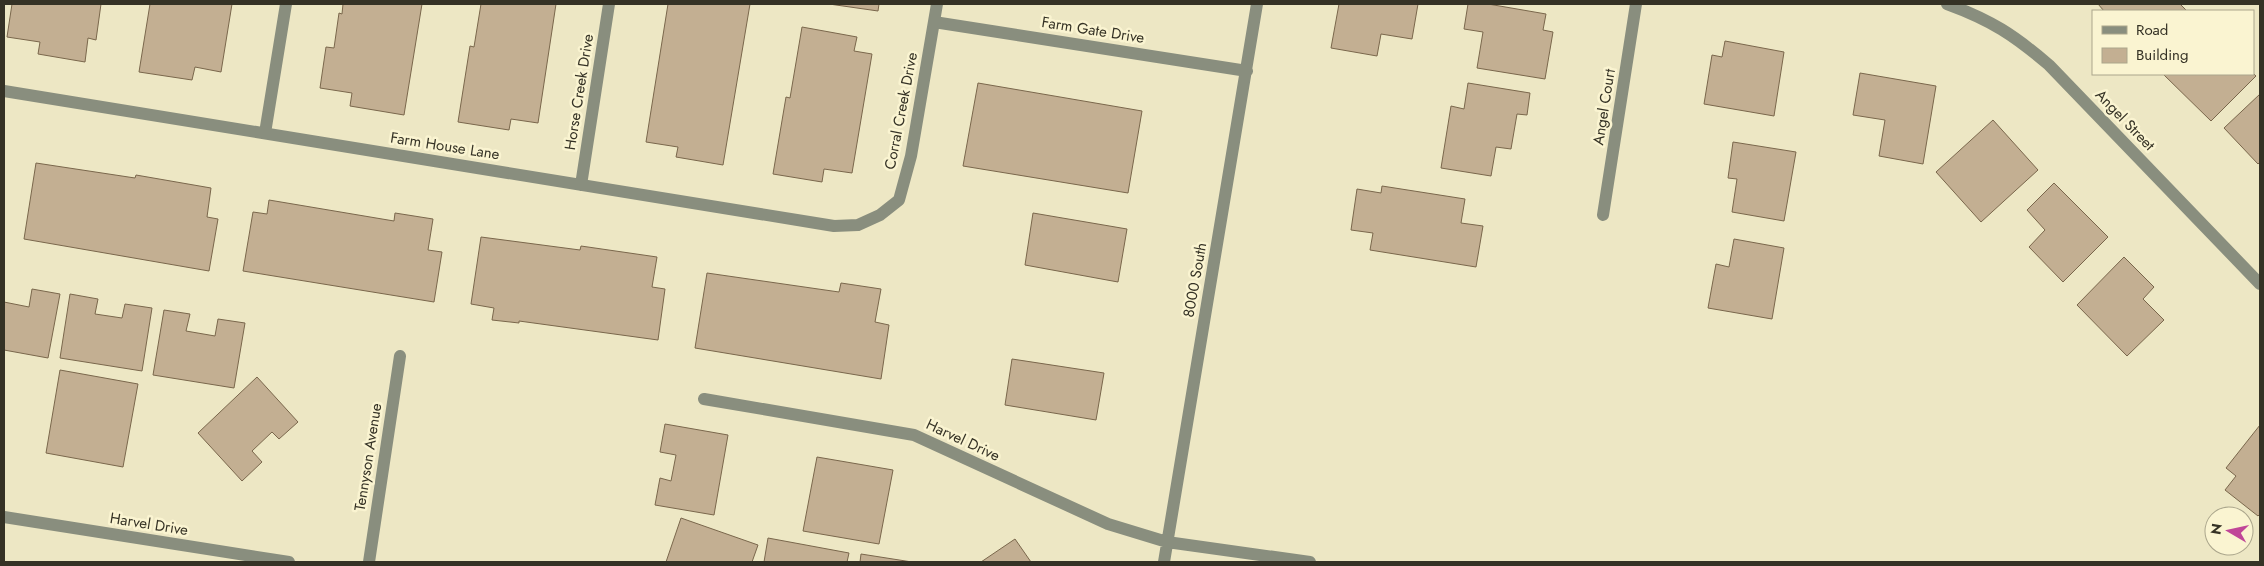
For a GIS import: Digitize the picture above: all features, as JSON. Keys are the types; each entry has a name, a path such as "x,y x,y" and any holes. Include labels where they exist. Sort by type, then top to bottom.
{"street":[{"path":"265,133 286,4"},
{"name":"Horse Creek Drive","path":"581,185 609,4"},
{"name":"Corral Creek Drive","path":"880,215 899,200 902,191 911,156 937,4"},
{"name":"8000 South","path":"1164,562 1257,4"},
{"name":"Angel Court","path":"1603,215 1636,4"},
{"name":"Angel Street","path":"1947,4 1982,17 2010,34 2049,65 2260,284"},
{"name":"Farm Gate Drive","path":"934,22 1247,71"},
{"name":"Farm House Lane","path":"4,91 834,226 858,224 880,215"},
{"name":"Tennyson Avenue","path":"369,562 400,356"},
{"name":"Harvel Drive","path":"704,399 914,435 1108,524 1167,542 1310,562"},
{"name":"Harvel Drive","path":"4,517 289,562"}],"building":[{"path":"12,4 101,4 96,40 88,38 85,62 38,54 40,42 7,37"},
{"path":"150,4 232,4 221,72 195,67 192,80 139,72"},
{"path":"343,4 422,4 404,115 350,106 352,93 320,88 326,47 334,48 339,13 342,14"},
{"path":"481,4 556,4 538,123 511,119 509,130 458,122 470,46 474,47"},
{"path":"668,4 750,4 723,165 676,157 678,147 646,142"},
{"path":"829,4 879,4 878,11"},
{"path":"1339,4 1418,4 1412,39 1381,34 1377,56 1331,48"},
{"path":"1468,4 1488,4 1546,14 1543,30 1553,32 1545,79 1477,68 1483,32 1464,29"},
{"path":"2098,4 2180,4 2186,10 2103,10"},
{"path":"802,27 857,37 854,51 872,54 852,173 824,169 822,182 773,174 786,97 790,98"},
{"path":"1725,41 1784,52 1774,116 1704,104 1712,55 1722,57"},
{"path":"1860,73 1936,86 1923,164 1879,156 1885,120 1853,115"},
{"path":"2254,74 2256,76 2211,121 2164,75"},
{"path":"978,83 1142,111 1128,193 963,166"},
{"path":"1468,83 1530,93 1527,115 1517,114 1511,149 1496,147 1491,176 1441,168 1451,106 1464,109"},
{"path":"2260,94 2260,162 2258,164 2224,128"},
{"path":"1993,120 2038,170 1981,222 1936,172"},
{"path":"1733,142 1796,152 1784,221 1732,212 1737,179 1728,178"},
{"path":"36,163 135,178 136,175 211,188 207,217 218,219 209,271 24,239"},
{"path":"2054,183 2108,237 2063,282 2029,247 2045,230 2027,210"},
{"path":"1382,186 1465,199 1461,223 1483,226 1476,267 1370,250 1373,233 1351,230 1357,189 1381,193"},
{"path":"269,200 394,221 395,213 433,219 428,250 442,252 434,302 243,271 253,212 267,214"},
{"path":"1033,213 1127,229 1118,282 1025,265"},
{"path":"481,237 580,250 581,246 657,257 652,287 665,289 658,340 519,321 519,323 492,320 494,308 471,304"},
{"path":"1734,239 1784,248 1772,319 1708,308 1716,264 1729,267"},
{"path":"2124,257 2154,287 2143,299 2164,320 2127,356 2077,305"},
{"path":"707,273 839,292 841,283 881,289 875,322 889,325 881,379 695,348"},
{"path":"32,289 60,294 48,358 4,350 4,302 29,307"},
{"path":"70,294 98,299 95,314 122,318 125,304 152,308 142,371 60,358"},
{"path":"164,310 190,314 186,331 215,336 218,319 245,323 234,388 153,375"},
{"path":"1012,359 1104,373 1096,420 1005,405"},
{"path":"60,370 138,384 123,467 46,453"},
{"path":"257,377 298,422 279,439 272,432 252,451 262,462 242,481 198,433"},
{"path":"665,424 728,435 714,515 655,505 660,478 671,481 676,455 660,452"},
{"path":"2260,425 2260,514 2258,516 2254,513 2254,506 2245,506 2225,490 2236,476 2226,468"},
{"path":"817,457 893,470 879,544 803,531"},
{"path":"681,518 758,545 752,562 666,562"},
{"path":"768,538 849,553 847,562 764,562"},
{"path":"1015,539 1031,562 981,562"},
{"path":"861,554 912,562 860,562"}]}
